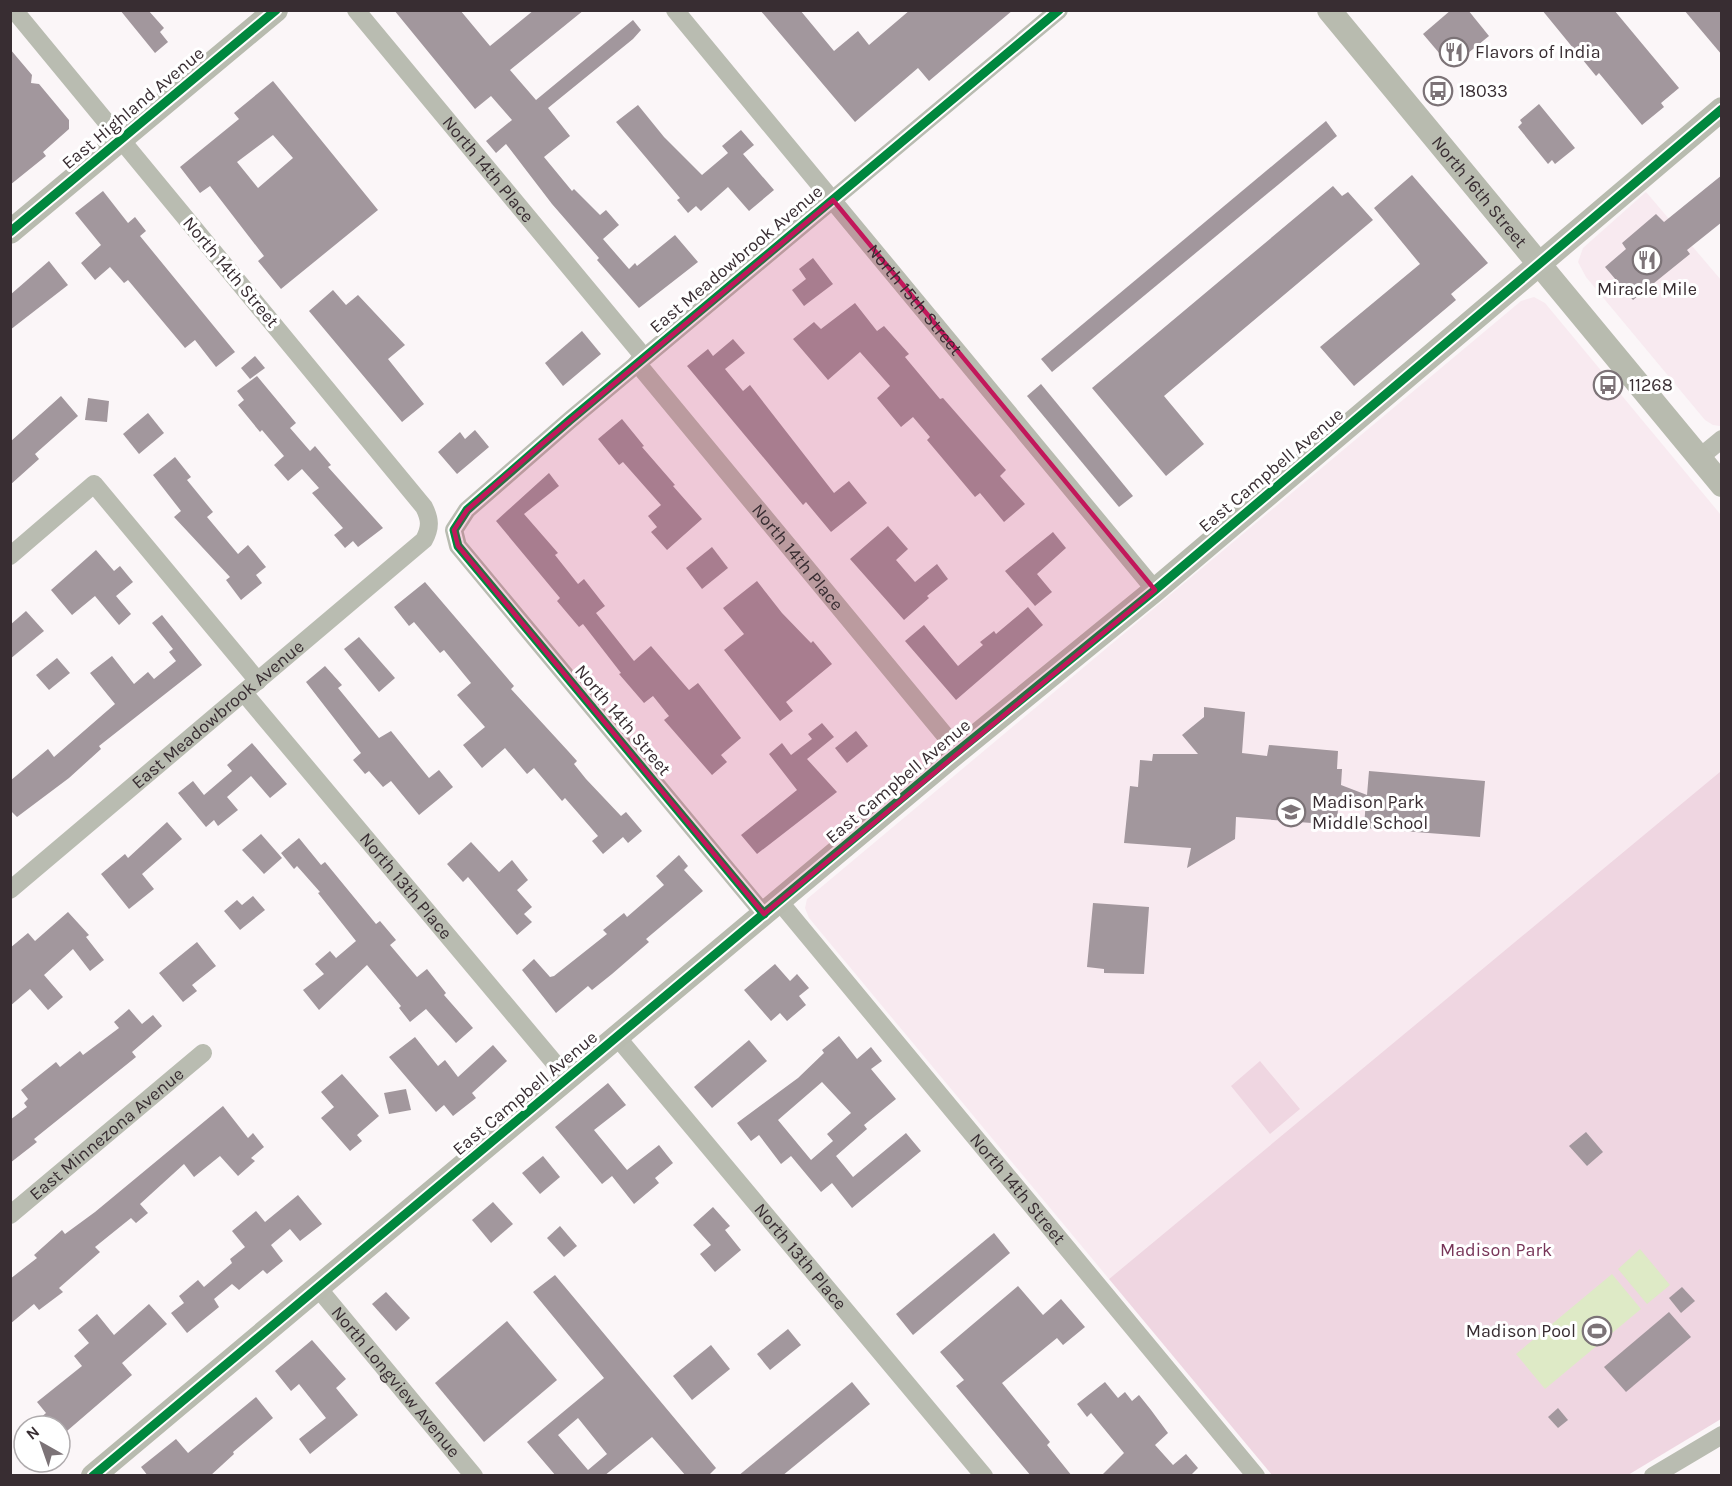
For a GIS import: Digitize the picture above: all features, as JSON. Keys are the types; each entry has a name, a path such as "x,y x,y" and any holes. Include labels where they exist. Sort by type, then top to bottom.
{"street":[{"name":"North 14th Street","path":"14,10 424,507 429,517 430,529 424,540"},
{"name":"East Highland Avenue","path":"10,232 276,10"},
{"name":"North 14th Place","path":"356,10 958,751"},
{"name":"North 15th Street","path":"675,10 1155,590"},
{"name":"East Meadowbrook Avenue","path":"458,546 454,530 467,510 641,360 1059,10"},
{"name":"North 16th Street","path":"1329,10 1722,485"},
{"name":"East Campbell Avenue","path":"93,1476 958,751 1155,590 1722,109"},
{"path":"1699,458 1722,439"},
{"name":"North 13th Place","path":"10,556 94,484 251,687 568,1079"},
{"name":"East Meadowbrook Avenue","path":"10,890 424,540"},
{"name":"North 14th Street","path":"458,546 771,908 1256,1476"},
{"name":"North 13th Place","path":"617,1037 984,1476"},
{"name":"East Minnezona Avenue","path":"10,1215 202,1053"},
{"name":"North Longview Avenue","path":"318,1288 474,1476"},
{"path":"1653,1476 1722,1435"}],"highlighted area":[{"path":"833,200 1155,590 764,914 458,546 454,530 467,510 542,444"}],"shaded area":[{"path":"1646,192 1721,280 1720,426 1705,420 1586,277 1578,262 1583,248"},
{"name":"Madison Park Middle School","path":"1534,297 1545,303 1721,515 1721,771 1109,1279 809,918 805,908 807,899 1521,301"},
{"path":"1640,1249 1670,1285 1647,1304 1618,1269"},
{"path":"1612,1274 1641,1309 1545,1389 1516,1354"}],"green space":[{"name":"Madison Park","path":"1721,771 1721,1419 1628,1475 1272,1475 1109,1279"},
{"path":"1260,1061 1300,1109 1270,1134 1231,1086"}],"building":[{"path":"120,10 148,10 164,28 160,32 168,42 155,53"},
{"path":"394,10 460,10 490,46 534,10 584,10 510,70 536,100 633,20 641,30 633,39 548,108 570,136 544,157 572,191 574,189 600,215 606,210 619,225 603,239 629,269 635,263 637,266 675,235 698,262 639,308 597,260 599,258 552,204 506,144 496,153 486,141 512,120 491,96 475,109"},
{"path":"760,10 800,10 834,51 858,31 869,45 910,10 1013,10 929,81 918,68 855,122"},
{"name":"Flavors of India","path":"1451,10 1468,10 1489,36 1451,67 1423,34"},
{"path":"1542,10 1614,10 1679,88 1661,103 1664,107 1642,125 1599,73 1596,76"},
{"path":"1684,10 1722,10 1722,55"},
{"path":"10,49 32,75 31,83 39,84 69,120 69,129 43,152 46,156 10,185"},
{"path":"273,81 378,210 281,289 258,261 264,256 210,186 200,193 180,167 239,119 234,113","holes":["273,135 293,158 258,188 237,162"]},
{"path":"1539,104 1575,148 1555,164 1552,160 1548,164 1518,127 1522,123 1520,120"},
{"path":"638,105 664,137 702,175 728,153 722,146 741,130 754,145 743,154 774,190 749,211 728,187 701,211 696,206 688,213 677,200 680,198 616,122"},
{"path":"1326,121 1337,136 1052,372 1041,359"},
{"path":"1412,175 1488,263 1451,294 1456,300 1354,386 1320,347 1420,264 1374,208"},
{"path":"1722,175 1722,222 1687,250 1690,254 1633,300 1605,267 1626,249 1622,243 1656,214 1664,222"},
{"path":"1333,186 1342,196 1348,192 1373,220 1164,396 1204,444 1166,476 1092,388"},
{"path":"103,191 128,223 135,217 146,231 140,236 235,352 216,367 195,340 185,348 128,280 124,283 110,267 95,280 81,263 101,245 75,213"},
{"path":"813,258 833,284 804,306 792,290 806,279 799,269"},
{"path":"49,261 68,285 10,330 10,295"},
{"path":"333,290 346,305 358,295 405,345 388,359 424,404 402,422 309,311"},
{"path":"855,303 877,331 884,326 909,354 905,357 940,399 943,398 1006,470 1000,476 1025,504 1004,522 980,493 975,497 927,440 930,437 913,417 901,427 877,398 890,386 860,352 828,380 793,339 814,322 821,329"},
{"path":"582,331 601,354 563,386 545,363"},
{"path":"733,339 745,353 725,369 743,391 750,385 834,493 849,481 867,503 831,532 806,502 803,505 687,366 708,349 713,356"},
{"path":"255,356 265,368 250,379 241,368"},
{"path":"257,376 296,423 290,428 310,451 315,446 331,465 328,467 383,528 358,547 353,541 345,548 334,535 343,528 312,493 319,488 302,469 288,481 274,465 284,456 238,405 244,400 237,391"},
{"path":"1041,384 1133,496 1119,507 1027,396"},
{"path":"61,396 78,416 35,454 39,459 10,485 10,442"},
{"path":"88,398 109,401 107,422 85,420"},
{"path":"148,413 164,433 139,454 123,434"},
{"path":"622,419 644,446 642,447 675,485 673,486 702,519 667,550 651,532 657,527 648,516 661,505 623,462 619,465 598,439"},
{"path":"475,430 489,447 457,474 438,452 460,432 465,439"},
{"path":"175,457 191,477 187,480 213,512 207,517 238,554 248,545 266,567 256,575 262,583 241,600 226,580 230,577 174,517 181,511 153,475"},
{"path":"549,473 559,486 524,514 558,553 555,555 578,584 584,579 605,606 596,613 634,661 651,646 689,690 698,683 741,738 721,755 727,762 712,775 664,720 669,716 653,696 644,703 619,674 621,673 583,624 579,627 557,601 560,598 496,521"},
{"path":"888,526 908,549 896,560 915,582 937,564 948,579 927,596 929,598 904,620 850,559"},
{"path":"1053,532 1066,548 1037,574 1052,592 1035,606 1005,571"},
{"path":"712,547 728,568 702,589 686,568"},
{"path":"96,550 114,571 120,566 133,582 116,596 131,614 119,625 95,596 72,615 51,590"},
{"path":"757,581 782,613 811,643 813,641 832,664 786,702 793,711 780,721 724,650 744,634 723,608"},
{"path":"425,582 514,686 511,689 577,761 574,764 586,779 621,816 626,812 642,831 628,843 623,837 603,854 592,841 598,836 565,798 562,801 534,768 527,774 505,748 482,768 463,745 485,727 457,695 471,683 444,650 440,653 414,622 409,626 394,607"},
{"path":"1028,607 1043,625 956,700 905,641 924,625 958,666 983,645 980,642 994,631 996,634"},
{"path":"26,611 44,631 10,659 10,625"},
{"path":"162,615 202,665 99,746 101,749 69,778 17,817 10,810 10,781 48,749 54,757 115,704 90,673 112,656 134,684 148,672 154,679 176,661 169,652 173,649 152,623"},
{"path":"359,637 395,678 379,692 344,649"},
{"path":"57,658 70,673 49,690 36,675"},
{"path":"325,666 342,685 338,688 379,738 391,731 429,778 439,770 453,787 419,815 391,781 383,787 369,771 365,774 353,760 361,753 306,682"},
{"path":"1204,707 1245,712 1242,753 1267,756 1269,745 1338,751 1337,769 1342,769 1341,785 1367,795 1369,771 1485,781 1480,837 1364,828 1366,799 1338,809 1337,825 1236,817 1235,839 1187,868 1191,848 1124,843 1130,786 1138,787 1140,760 1152,761 1153,754 1198,754 1182,735 1204,717"},
{"path":"822,723 834,737 807,759 837,792 757,854 741,835 797,790 769,754 782,743 791,755 812,739 808,734"},
{"path":"856,731 868,746 847,763 835,748"},
{"path":"252,743 287,784 270,798 251,776 227,797 238,810 218,826 214,820 206,827 178,793 193,781 204,795 232,771 227,765"},
{"path":"167,822 182,839 142,874 154,889 129,909 101,874 125,854 128,858"},
{"path":"261,834 282,858 264,874 242,850"},
{"path":"299,838 321,865 325,862 376,924 380,921 396,940 390,945 417,977 427,969 446,993 444,995 473,1028 456,1043 426,1009 410,1022 399,1008 401,1006 367,965 319,1010 303,990 324,974 315,964 330,951 336,958 356,941 318,893 320,892 297,866 294,869 281,853"},
{"path":"471,842 499,872 512,860 528,880 517,890 532,907 524,914 532,922 517,935 468,877 463,882 447,864"},
{"path":"679,855 688,866 684,870 703,891 646,939 649,942 612,974 592,990 588,986 556,1013 522,970 534,959 550,977 554,976 607,934 603,930 624,913 627,917 664,885 656,876"},
{"path":"253,896 265,910 240,930 224,911 237,900 242,905"},
{"path":"1093,903 1149,907 1144,974 1104,973 1104,969 1087,967"},
{"path":"68,912 89,935 86,937 104,960 90,971 73,949 44,975 63,997 48,1010 30,989 10,1006 10,948 28,933 35,941"},
{"path":"197,942 216,966 192,985 197,991 183,1002 159,973"},
{"path":"775,964 790,981 797,974 809,988 799,996 806,1005 787,1021 780,1013 771,1021 744,990"},
{"path":"129,1009 142,1024 153,1015 162,1026 132,1052 136,1057 34,1139 37,1142 10,1163 10,1120 27,1107 24,1103 28,1099 21,1090 56,1062 60,1067 80,1051 83,1055 119,1028 114,1022"},
{"path":"839,1036 857,1059 871,1047 882,1061 871,1069 896,1099 864,1125 867,1129 836,1156 853,1177 906,1133 921,1151 852,1208 832,1183 821,1192 791,1156 781,1164 759,1135 751,1141 737,1123 798,1078 824,1053 822,1050","holes":["822,1082 851,1113 827,1134 833,1141 811,1160 778,1120"]},
{"path":"415,1037 438,1066 445,1060 458,1077 493,1045 507,1061 472,1093 476,1098 453,1116 444,1105 436,1112 389,1057"},
{"path":"749,1040 767,1061 712,1108 694,1087"},
{"path":"342,1074 379,1116 357,1135 362,1141 350,1151 321,1118 334,1107 321,1092"},
{"path":"608,1083 626,1105 594,1130 627,1170 659,1145 673,1163 655,1178 659,1183 634,1204 612,1176 602,1184 555,1127"},
{"path":"406,1089 411,1110 389,1114 384,1093"},
{"path":"223,1106 248,1138 253,1133 264,1147 251,1158 255,1161 238,1176 220,1156 194,1177 184,1164 140,1204 148,1213 136,1223 131,1218 95,1247 100,1252 59,1288 63,1292 39,1310 34,1304 10,1324 10,1279 37,1258 34,1255 62,1230 65,1234 95,1212"},
{"path":"1586,1132 1603,1152 1587,1166 1569,1146"},
{"path":"543,1156 560,1177 540,1194 522,1173"},
{"path":"298,1195 322,1224 300,1241 290,1229 271,1245 283,1261 267,1274 263,1270 239,1290 232,1284 214,1299 219,1307 187,1333 171,1313 184,1303 179,1296 198,1280 204,1287 232,1263 230,1259 245,1247 232,1231 256,1211 265,1222"},
{"path":"493,1202 513,1224 491,1243 472,1220"},
{"path":"713,1207 730,1226 725,1230 741,1250 715,1272 700,1254 711,1245 693,1225"},
{"path":"560,1226 577,1246 564,1257 547,1238"},
{"path":"994,1233 1010,1253 913,1335 896,1314"},
{"path":"555,1275 716,1468 708,1476 686,1476 652,1437 604,1476 556,1476 527,1442 604,1378 533,1292","holes":["578,1418 607,1454 588,1470 558,1435"]},
{"path":"1018,1286 1043,1315 1061,1299 1085,1327 1063,1345 1057,1338 1002,1383 1050,1442 1047,1445 1072,1476 1031,1476 956,1386 964,1380 940,1352"},
{"path":"1682,1287 1695,1301 1681,1313 1669,1298"},
{"path":"386,1292 410,1318 396,1331 372,1304"},
{"path":"149,1304 167,1324 122,1363 132,1375 72,1427 72,1414 45,1414 37,1402 82,1366 74,1356 89,1343 78,1330 97,1314 114,1335"},
{"path":"1669,1312 1691,1337 1626,1392 1604,1367"},
{"path":"507,1321 557,1380 484,1442 435,1383"},
{"path":"788,1329 801,1345 770,1370 757,1354"},
{"path":"312,1340 346,1379 336,1388 358,1415 310,1454 299,1439 326,1418 299,1384 291,1391 275,1371"},
{"path":"711,1345 730,1369 692,1400 673,1376"},
{"path":"852,1382 870,1404 782,1476 738,1476"},
{"path":"1105,1382 1118,1398 1125,1392 1132,1401 1139,1395 1168,1433 1155,1445 1173,1465 1186,1454 1198,1468 1190,1476 1101,1476 1124,1453 1091,1413 1087,1417 1077,1404"},
{"path":"256,1397 273,1418 233,1452 234,1454 210,1476 148,1476 141,1467 176,1439 188,1453"},
{"path":"1558,1408 1568,1420 1558,1428 1548,1417"}],"cycle path":[{"path":"10,232 276,10"},
{"path":"764,914 458,546 454,530 467,510 570,420 1059,10"},
{"path":"93,1476 947,760 1155,590 1722,109"}],"place":[{"name":"Flavors of India","path":"1454,52"},
{"name":"18033","path":"1438,91"},
{"name":"Miracle Mile","path":"1647,260"},
{"name":"11268","path":"1608,385"},
{"name":"Madison Park Middle School","path":"1291,812"},
{"name":"Madison Pool","path":"1597,1331"}]}
